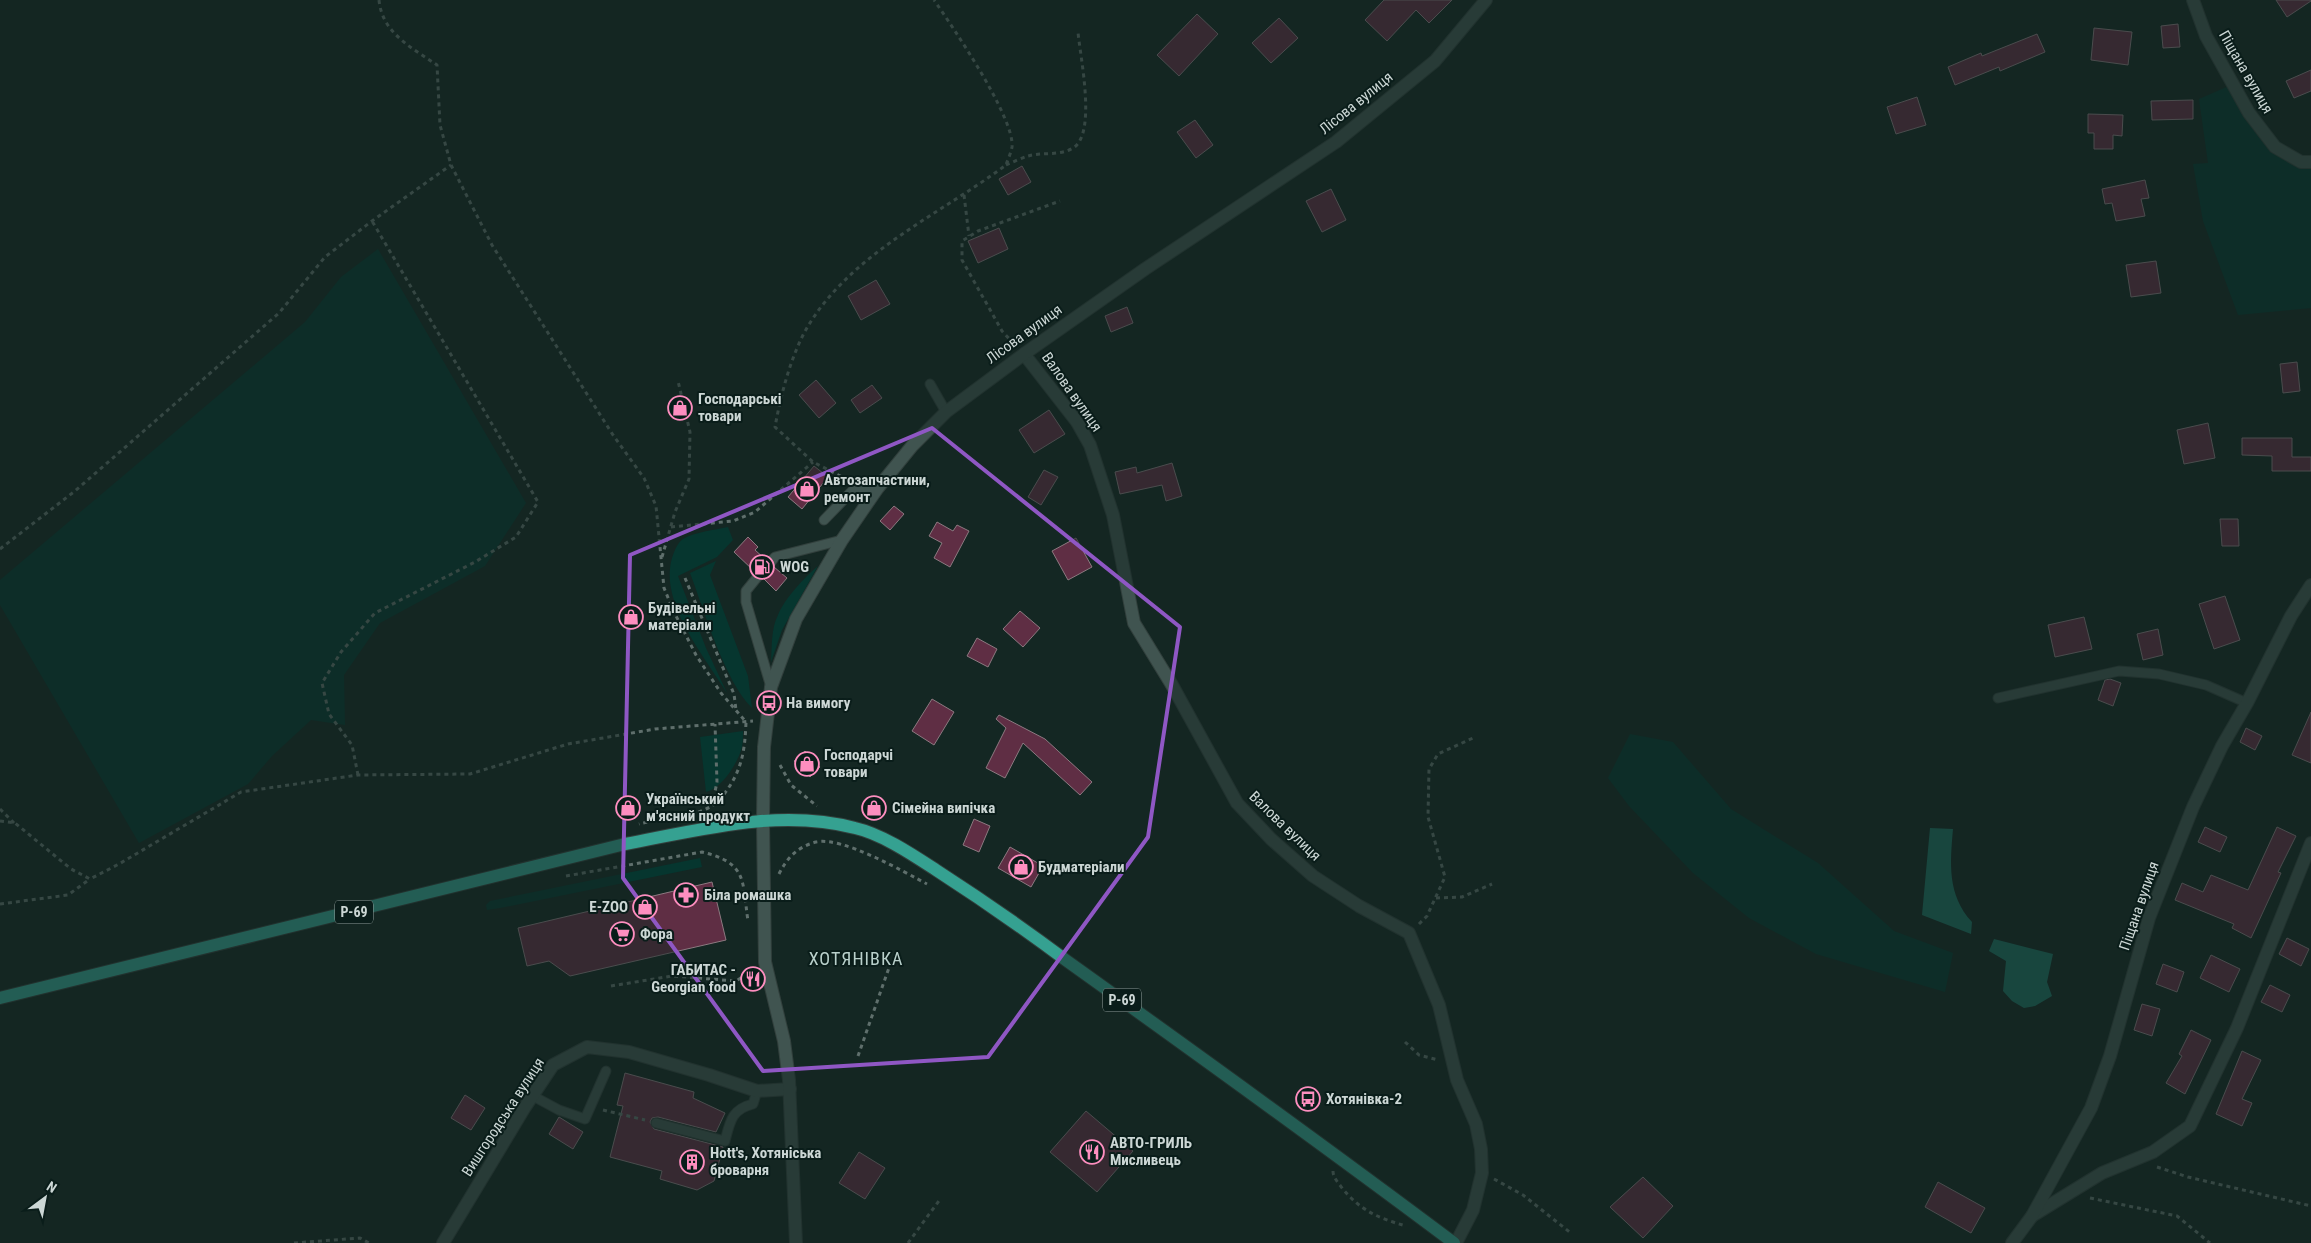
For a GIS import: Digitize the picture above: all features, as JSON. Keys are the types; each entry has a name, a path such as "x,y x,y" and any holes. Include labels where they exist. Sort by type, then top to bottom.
{"main road":[{"name":"Р-69","path":"0,998 601,850 709,828 763,821 823,821 858,828 907,851 978,896 1337,1155 1455,1243"}],"street":[{"name":"Лісова вулиця","path":"796,1243 790,1090 784,1041 765,962 763,821 766,719 771,687 796,620 842,540 877,489 912,446 946,412 1024,354 1145,269 1336,142 1435,60 1486,0"},
{"name":"Піщана вулиця","path":"2192,0 2206,36 2249,113 2274,147 2301,162 2311,162"},
{"name":"Валова вулиця","path":"1024,354 1077,422 1090,445 1113,515 1134,623 1176,693 1237,803 1271,839 1313,876 1359,906 1409,933"},
{"name":"Піщана вулиця","path":"2012,1243 2032,1216 2091,1108 2110,1056 2150,918 2192,807 2291,616 2311,585"},
{"path":"2032,1216 2102,1173 2153,1152 2190,1126 2237,1028 2311,843"},
{"path":"1409,933 1439,1006 1453,1064 1476,1124 1481,1148 1482,1173 1473,1210 1455,1243"},
{"name":"Вишгородська вулиця","path":"442,1243 553,1065 588,1047 629,1052 709,1075 757,1092 790,1090"}],"lane":[{"path":"930,384 946,412"},
{"path":"824,520 852,491 877,489"},
{"path":"770,563 775,557 842,540"},
{"path":"759,575 746,591 746,602 771,687"},
{"path":"1998,698 2119,671 2159,674 2206,685 2247,704"},
{"path":"533,1096 559,1110 585,1119 606,1071"},
{"path":"656,1122 725,1141 735,1113 742,1107 754,1104 757,1092"}],"path":[{"path":"379,0 380,13 398,40 437,65 440,125 451,166 492,245 613,435 644,478 656,506 664,588 674,612 696,655 721,693 746,722 745,744 740,768 729,787 712,807 635,825"},
{"path":"934,0 965,44 1008,125 1012,146 1006,165"},
{"path":"849,480 813,462 776,427 791,366 808,326 837,289 868,259 1006,165 1029,156 1057,153 1074,148 1082,138 1086,114 1078,32"},
{"path":"0,550 75,491 279,313 325,257 372,220 451,166"},
{"path":"964,195 970,237"},
{"path":"1024,354 1002,331 962,260 962,242 978,231 1060,201"},
{"path":"358,776 352,745 329,714 322,683 341,652 375,613 475,562 516,537 538,502 372,220"},
{"path":"661,560 689,479 690,432 678,381"},
{"path":"671,527 733,521 755,512 813,462"},
{"path":"685,578 734,694 736,711"},
{"path":"0,904 68,894 90,879 241,792 358,776 470,774 568,744 655,729 766,719"},
{"path":"712,807 716,782 715,724"},
{"path":"1409,933 1427,916 1445,877 1428,817 1430,769 1438,754 1473,738"},
{"path":"778,759 782,772 791,785 816,806 825,809"},
{"path":"0,809 71,870 90,879"},
{"path":"0,821 15,823"},
{"path":"777,881 790,856 798,849 817,842 846,847 881,860 933,887"},
{"path":"564,876 702,852 712,854 733,864 742,878 748,922"},
{"path":"1436,898 1462,897 1492,884"},
{"path":"611,986 672,976 736,981 765,962"},
{"path":"858,1056 891,962"},
{"path":"1405,1042 1419,1055 1453,1064"},
{"path":"590,1107 656,1122"},
{"path":"2135,1159 2188,1177 2311,1206"},
{"path":"1332,1166 1333,1176 1353,1201 1368,1213 1413,1229"},
{"path":"1482,1173 1523,1195 1572,1234"},
{"path":"2066,1194 2110,1201 2177,1216 2210,1243"},
{"path":"908,1243 941,1198"},
{"path":"294,1243 360,1238 369,1243"}],"highlighted area":[{"path":"932,428 1180,627 1148,837 988,1057 763,1071 623,878 630,555"}],"shaded area":[{"path":"2229,86 2265,142 2311,167 2311,308 2238,315 2203,221 2193,164 2208,163 2199,99"},
{"path":"378,249 526,503 485,566 380,623 344,675 345,725 311,720 272,756 248,784 139,843 0,605 0,580 305,322 341,277"},
{"path":"728,527 733,540 717,557 678,576 706,648 727,693 686,629 672,593 670,575 672,558 676,548 683,539 699,533"},
{"path":"716,561 710,575 748,676 752,708 742,696 724,664 690,573"},
{"path":"818,566 782,630 771,662 774,626 781,609 795,589"},
{"path":"743,731 742,747 729,774 718,786 706,792 700,737"},
{"path":"1630,734 1673,742 1731,809 1818,863 1894,931 1953,953 1945,992 1816,954 1749,918 1693,873 1629,806 1608,778"},
{"path":"1930,828 1953,829 1951,866 1954,890 1964,912 1972,922 1971,934 1922,915"},
{"path":"700,858 702,867 487,910 486,905 490,901"},
{"path":"1994,939 2053,954 2047,982 2052,996 2035,1006 2024,1008 2012,1001 2003,991 2006,961 1989,951"}],"building":[{"path":"1384,0 1452,0 1429,23 1416,10 1387,41 1365,20"},
{"path":"2276,0 2311,0 2311,1 2287,17"},
{"path":"1197,14 1218,34 1179,76 1157,55"},
{"path":"1279,18 1298,38 1271,63 1252,43"},
{"path":"2178,24 2180,47 2163,48 2161,26"},
{"path":"2094,28 2132,32 2128,65 2091,60"},
{"path":"2037,34 2045,52 2000,71 1999,67 1955,85 1948,67 1981,53 1982,56"},
{"path":"2311,70 2311,91 2294,98 2286,81"},
{"path":"1917,97 1926,125 1896,134 1887,107"},
{"path":"2193,100 2193,119 2152,120 2151,101"},
{"path":"2088,114 2123,115 2122,136 2113,135 2113,149 2094,149 2094,133 2088,133"},
{"path":"1195,120 1213,145 1196,158 1177,132"},
{"path":"1022,166 1031,182 1008,195 999,179"},
{"path":"2145,180 2149,198 2141,199 2145,216 2116,221 2112,203 2105,204 2102,189"},
{"path":"1331,189 1346,220 1322,232 1306,201"},
{"path":"999,228 1008,249 978,263 968,241"},
{"path":"2156,261 2161,293 2131,297 2126,265"},
{"path":"876,280 890,304 861,320 848,296"},
{"path":"1127,307 1133,323 1111,332 1105,316"},
{"path":"2297,362 2300,391 2283,393 2280,364"},
{"path":"816,380 836,403 819,418 799,395"},
{"path":"872,385 882,398 860,413 851,400"},
{"path":"1049,410 1065,434 1034,453 1019,430"},
{"path":"2208,423 2215,458 2184,464 2177,430"},
{"path":"2242,438 2292,438 2292,457 2311,457 2311,471 2272,471 2272,456 2242,455"},
{"path":"1172,463 1182,496 1166,501 1162,485 1120,494 1115,472 1136,467 1137,473"},
{"name":"Автозапчастини, ремонт","path":"814,466 828,477 802,509 788,497"},
{"path":"1044,470 1058,477 1041,505 1028,497"},
{"path":"894,506 904,514 890,530 880,521"},
{"path":"2220,519 2238,519 2239,546 2222,546"},
{"path":"937,522 953,531 957,525 969,531 950,567 934,558 942,543 929,536"},
{"name":"WOG","path":"748,537 758,547 755,550 765,559 766,567 769,569 774,567 787,578 776,591 764,579 763,570 754,571 734,552"},
{"path":"1076,538 1092,567 1068,580 1052,551"},
{"path":"2225,596 2240,640 2214,649 2199,604"},
{"path":"1020,611 1040,628 1023,647 1003,629"},
{"path":"2084,617 2092,649 2055,657 2048,625"},
{"path":"2158,629 2163,655 2143,660 2137,634"},
{"path":"977,638 997,649 988,667 967,656"},
{"path":"2110,679 2121,683 2113,706 2098,700 2105,680"},
{"path":"932,699 954,712 934,745 912,731"},
{"path":"2311,712 2311,763 2292,755"},
{"path":"999,715 1045,739 1092,782 1080,795 1023,743 1005,778 986,768 1006,728 996,719"},
{"path":"2246,728 2262,736 2255,750 2240,742"},
{"name":"Господарчі товари","path":"805,751 820,767 810,777 794,761"},
{"path":"974,819 990,826 979,852 963,845"},
{"path":"2205,827 2227,837 2220,852 2198,842"},
{"path":"2277,827 2296,836 2278,872 2281,873 2251,938 2232,928 2234,924 2175,900 2182,883 2203,892 2211,875 2248,890"},
{"name":"Будматеріали","path":"1010,847 1043,866 1031,887 998,868"},
{"name":"Фора","path":"712,882 726,940 570,976 549,961 527,966 518,928"},
{"path":"2287,938 2309,949 2301,966 2279,954"},
{"path":"2211,955 2240,969 2229,992 2200,978"},
{"path":"2163,964 2184,972 2177,992 2156,984"},
{"path":"2270,985 2290,995 2282,1012 2261,1002"},
{"path":"2142,1004 2160,1009 2152,1036 2134,1030"},
{"path":"2191,1030 2211,1040 2185,1094 2166,1083 2182,1056 2179,1054"},
{"path":"2242,1051 2261,1060 2242,1099 2252,1103 2242,1126 2216,1114"},
{"path":"625,1073 694,1092 693,1098 725,1113 716,1132 658,1117 652,1118 650,1122 654,1129 723,1147 714,1181 697,1190 660,1179 662,1171 610,1157 623,1106 617,1105"},
{"path":"465,1095 485,1108 471,1130 451,1118"},
{"name":"АВТО-ГРИЛЬ Мисливець","path":"1086,1111 1133,1151 1097,1192 1050,1152"},
{"path":"559,1117 583,1132 573,1149 549,1134"},
{"path":"859,1152 885,1168 865,1199 839,1183"},
{"path":"1643,1177 1673,1206 1643,1238 1610,1207"},
{"path":"1938,1182 1985,1208 1971,1233 1925,1207"}],"place":[{"name":"Господарські товари","path":"680,408"},
{"name":"Автозапчастини, ремонт","path":"807,489"},
{"name":"WOG","path":"762,567"},
{"name":"Будівельні матеріали","path":"631,617"},
{"name":"На вимогу","path":"769,703"},
{"name":"Господарчі товари","path":"807,764"},
{"name":"Український м'ясний продукт","path":"628,808"},
{"name":"Сімейна випічка","path":"874,808"},
{"name":"Будматеріали","path":"1021,867"},
{"name":"Біла ромашка","path":"686,895"},
{"name":"E-ZOO","path":"645,907"},
{"name":"Фора","path":"622,934"},
{"name":"ГАБИТАС - Georgian food","path":"753,979"},
{"name":"Хотянівка-2","path":"1308,1099"},
{"name":"АВТО-ГРИЛЬ Мисливець","path":"1092,1152"},
{"name":"Hott's, Хотяніська броварня","path":"692,1162"}],"district":[{"name":"ХОТЯНІВКА","path":"856,958"}]}
